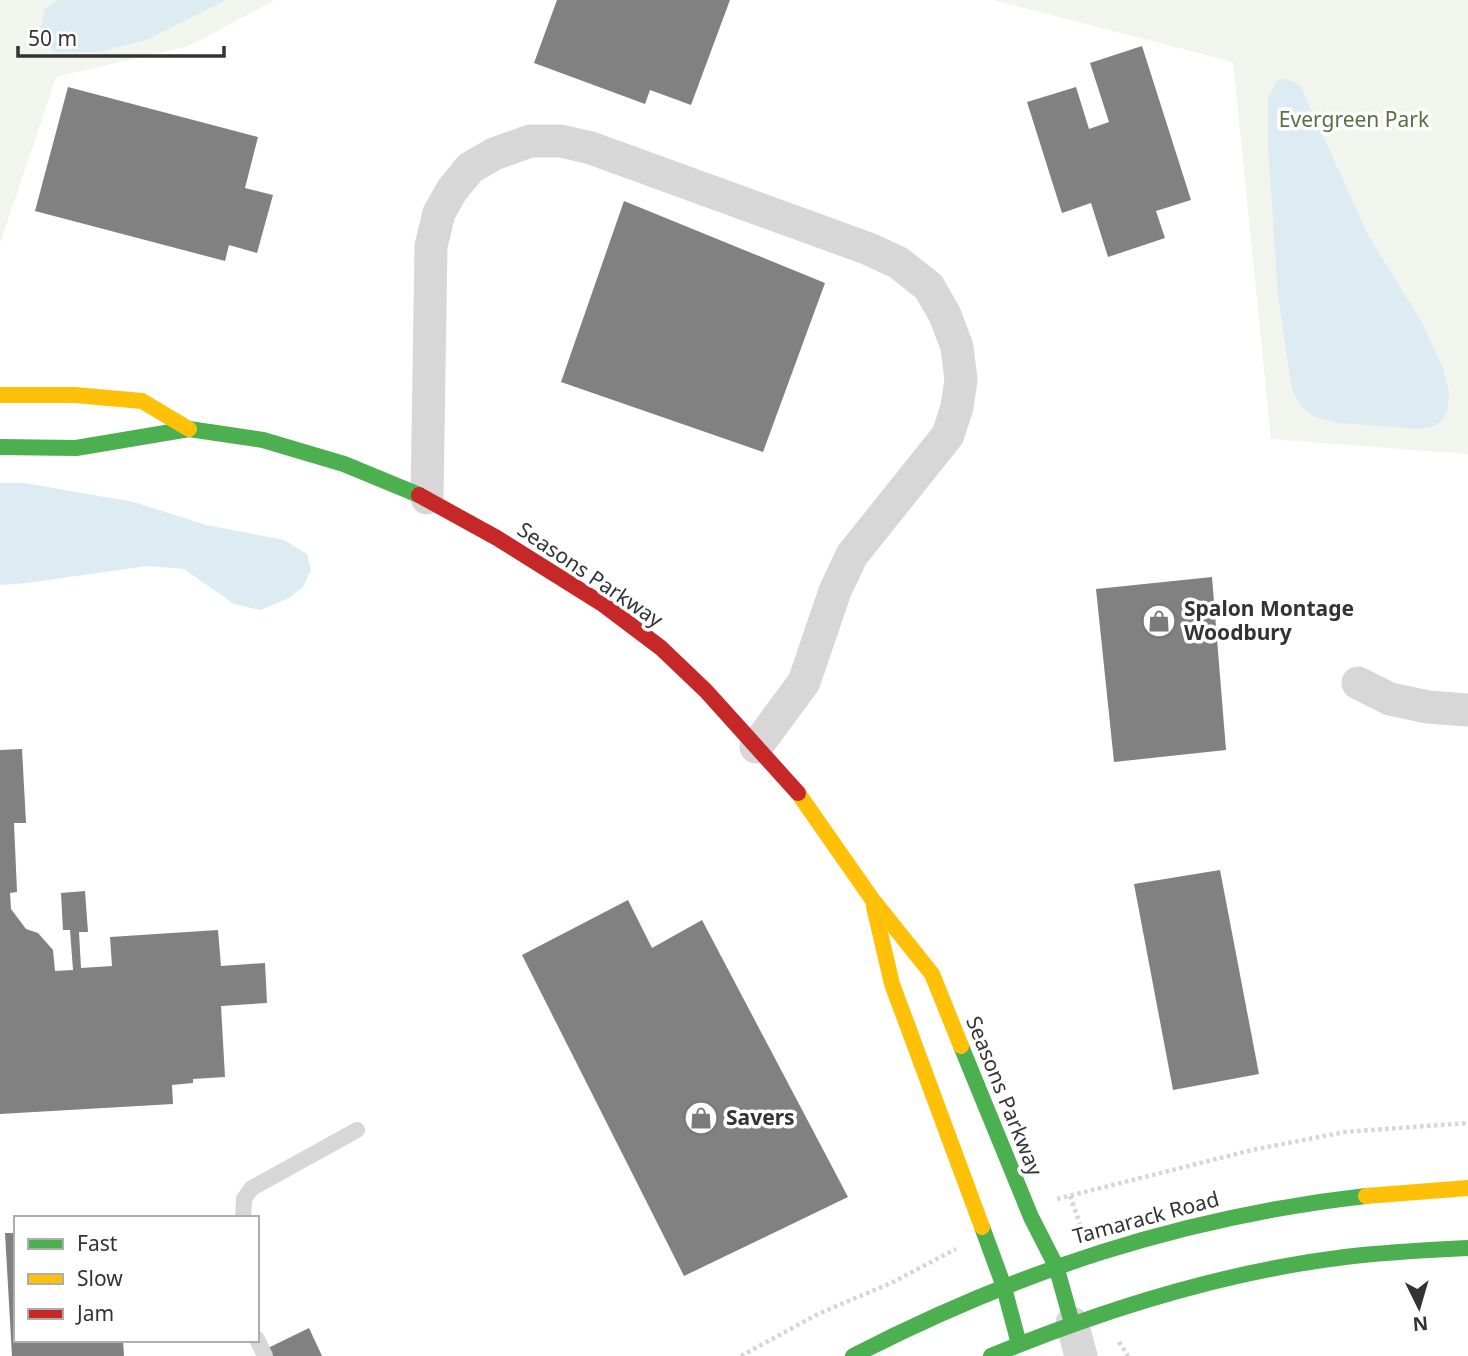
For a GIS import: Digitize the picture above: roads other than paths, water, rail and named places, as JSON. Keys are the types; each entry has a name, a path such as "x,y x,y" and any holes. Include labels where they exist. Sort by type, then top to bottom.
{"street":[{"path":"427,498 431,246 439,213 452,190 470,168 494,154 530,141 561,141 592,148 899,263 929,287 945,315 957,347 961,380 957,407 948,435 936,452 852,555 835,592 804,682 756,747"},
{"name":"Seasons Parkway","path":"0,395 75,395 142,401 189,429"},
{"name":"Seasons Parkway","path":"0,447 76,448 189,429 263,440 298,450 344,464 427,498 604,605 661,648 706,691 796,790 872,898 932,974 1031,1217 1056,1266 1072,1323"},
{"path":"1358,683 1390,699 1428,707 1468,710"},
{"name":"Seasons Parkway","path":"872,898 892,984 1003,1284 1011,1352"},
{"name":"Tamarack Road","path":"853,1356 1003,1284 1148,1236 1268,1209 1381,1194 1468,1188"},
{"path":"1011,1352 1072,1323 1167,1292 1282,1266 1403,1250 1468,1248"},
{"path":"1072,1323 1081,1356"}],"lane":[{"path":"243,1216 244,1199 252,1188 356,1130"}],"place":[{"name":"Spalon Montage Woodbury","path":"1159,621"},
{"name":"Savers","path":"701,1118"}],"park label":[{"name":"Evergreen Park","path":"1354,120"}]}
